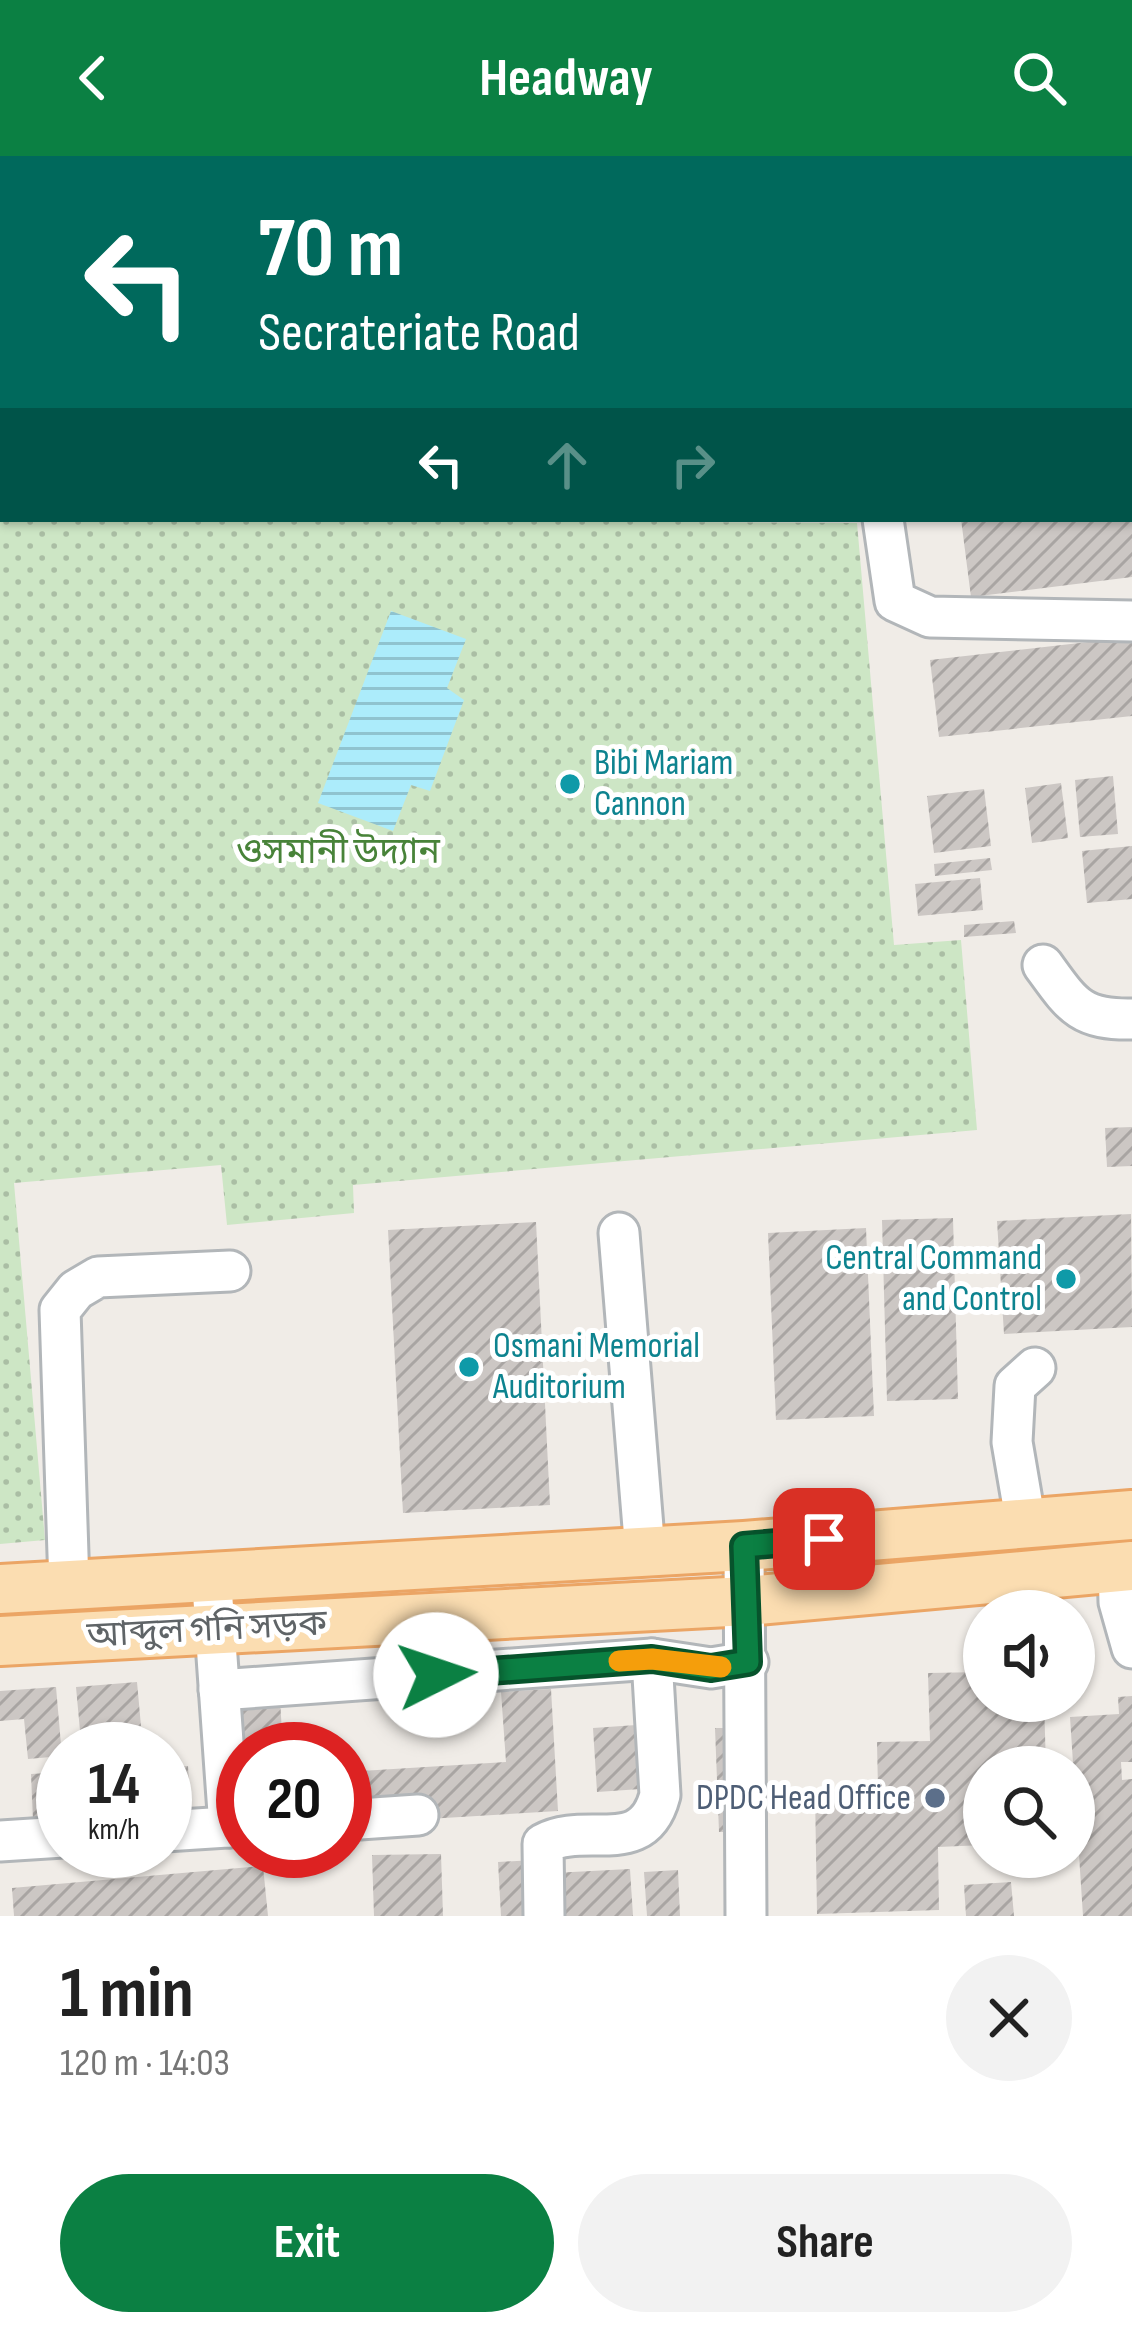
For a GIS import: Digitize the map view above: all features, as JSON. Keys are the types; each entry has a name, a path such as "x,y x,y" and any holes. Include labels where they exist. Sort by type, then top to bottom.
{"main road":[{"name":"আব্দুল গনি সড়ক","path":"7,1588 744,1546 1132,1515"},
{"name":"আব্দুল গনি সড়ক","path":"8,1641 747,1601 1125,1566"},
{"path":"7,1588 8,1641"}],"street":[{"path":"883,522 895,601 930,617 1132,621"},
{"path":"1043,965 1073,1006 1101,1019 1132,1018"},
{"path":"619,1233 645,1552"},
{"path":"69,1585 60,1310 76,1289 98,1277 230,1271"},
{"path":"1026,1524 1012,1442 1015,1385 1035,1367"},
{"path":"744,1546 746,1916"},
{"path":"1125,1566 1119,1602 1132,1648"},
{"path":"211,1576 223,1722"},
{"path":"219,1690 652,1659 711,1668 748,1662"},
{"path":"544,1916 544,1844 631,1833 655,1814 660,1795 652,1659"},
{"path":"372,1818 418,1815"},
{"path":"0,1841 36,1839"}],"green space":[{"name":"ওসমানী উদ্যান","path":"0,522 857,523 894,945 961,940 977,1130 353,1185 354,1213 227,1225 221,1165 14,1183 45,1540 0,1544"}],"water":[{"path":"391,611 466,639 447,688 464,700 430,791 411,785 393,831 318,803"}],"building":[{"path":"961,522 1132,522 1132,577 971,597"},
{"path":"1132,637 1132,716 939,737 930,660"},
{"path":"1113,776 1118,834 1080,837 1075,780"},
{"path":"1061,783 1068,838 1032,843 1025,788"},
{"path":"984,789 991,846 934,853 927,796"},
{"path":"1132,846 1132,899 1087,903 1082,851"},
{"path":"990,858 992,870 935,876 934,864"},
{"path":"980,878 983,910 918,916 915,884"},
{"path":"1014,921 1016,933 964,937 964,925"},
{"path":"1132,1127 1132,1166 1107,1167 1105,1128"},
{"name":"Central Command and Control","path":"1131,1214 1132,1327 1004,1334 997,1221"},
{"path":"953,1218 958,1399 887,1401 882,1220"},
{"name":"Osmani Memorial Auditorium","path":"536,1222 550,1505 403,1513 388,1230"},
{"path":"866,1228 874,1416 776,1420 768,1233"},
{"path":"963,1672 963,1722 1045,1722 1045,1746 963,1746 963,1846 938,1847 939,1910 817,1914 815,1792 878,1790 877,1742 930,1741 928,1673"},
{"path":"137,1682 141,1722 79,1722 76,1687"},
{"path":"56,1687 59,1722 36,1722 36,1758 28,1759 24,1719 0,1721 0,1691"},
{"path":"551,1689 558,1811 372,1822 372,1770 506,1762 501,1692"},
{"path":"1132,1696 1132,1762 1121,1762 1122,1780 1132,1779 1132,1916 1083,1916 1081,1878 1095,1878 1095,1746 1072,1746 1070,1722 1095,1722 1095,1715 1119,1714 1118,1697"},
{"path":"280,1699 281,1722 238,1722 237,1702"},
{"path":"651,1724 655,1788 597,1792 593,1728"},
{"path":"715,1728 727,1728 731,1832 719,1832"},
{"path":"31,1774 36,1774 36,1820 33,1820"},
{"path":"441,1854 443,1916 374,1916 372,1855"},
{"path":"535,1860 538,1916 501,1916 498,1862"},
{"path":"630,1869 633,1916 556,1916 553,1873"},
{"path":"216,1870 216,1878 264,1878 268,1916 14,1916 12,1888 126,1878 192,1878 192,1872"},
{"path":"678,1870 680,1916 647,1916 644,1872"},
{"path":"1011,1882 1014,1916 966,1916 964,1885"}],"slow traffic":[{"path":"619,1661 652,1659 721,1667"}],"place":[{"name":"Bibi Mariam Cannon","path":"570,784"},
{"name":"Central Command and Control","path":"1066,1279"},
{"name":"Osmani Memorial Auditorium","path":"469,1367"},
{"name":"DPDC Head Office","path":"935,1798"}],"route":[{"path":"436,1675 652,1659 711,1668 748,1662 744,1546 824,1539"}]}
